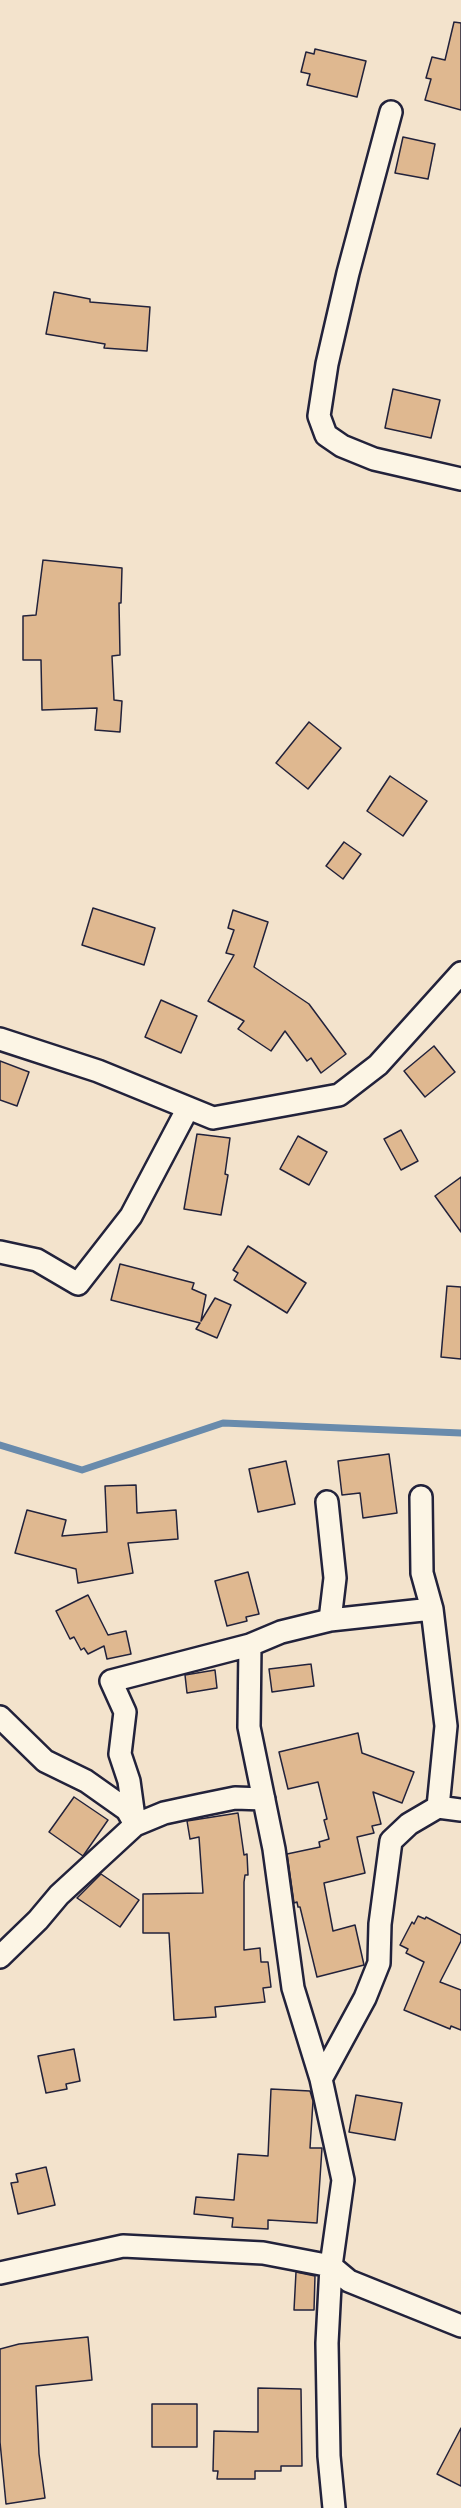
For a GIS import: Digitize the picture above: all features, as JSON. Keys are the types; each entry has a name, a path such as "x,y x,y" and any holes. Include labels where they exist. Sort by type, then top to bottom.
{"street":[{"path":"392,112 348,273 327,364 319,416 326,435 342,447 374,459 461,479"},
{"path":"0,1039 98,1071 213,1118 339,1095 378,1065 461,973"},
{"path":"0,1252 37,1260 78,1284 131,1216 188,1108"},
{"path":"421,1497 422,1574 432,1610 446,1726 438,1807"},
{"path":"327,1502 335,1578 330,1620"},
{"path":"135,1825 129,1781 120,1754 125,1712 111,1681 250,1645 281,1632 330,1620 432,1610"},
{"path":"250,1645 249,1727 281,1893 293,1988 321,2079 343,2180 332,2266 327,2343 329,2456 334,2508"},
{"path":"0,1717 45,1761 86,1781 127,1810 135,1825"},
{"path":"0,1957 38,1920 59,1895 135,1825 164,1813 235,1798 264,1799"},
{"path":"321,2079 365,1998 379,1963 383,1901 392,1841 409,1824 438,1807 461,1810"},
{"path":"0,2273 123,2246 263,2253 332,2266 349,2281 461,2326"}],"building":[{"path":"454,22 461,23 461,110 425,100 431,79 426,78 432,57 445,60"},
{"path":"315,49 366,61 357,97 307,85 310,74 301,72 306,52 314,54"},
{"path":"403,137 435,144 428,179 395,173"},
{"path":"54,292 90,299 90,302 150,307 147,351 104,348 105,344 46,334"},
{"path":"393,389 440,400 431,438 385,428"},
{"path":"43,560 122,568 121,603 119,603 120,655 112,656 114,700 122,701 120,732 95,730 97,708 42,710 41,660 23,660 23,616 36,615"},
{"path":"309,722 341,748 308,789 276,763"},
{"path":"390,776 427,801 403,836 367,811"},
{"path":"344,842 361,854 343,879 326,866"},
{"path":"93,908 155,928 144,965 82,945"},
{"path":"233,910 268,922 254,967 309,1004 346,1054 321,1073 311,1058 307,1061 285,1031 271,1051 238,1029 244,1021 208,1001 234,955 226,953 234,930 228,928"},
{"path":"161,1000 197,1016 181,1053 145,1037"},
{"path":"434,1046 455,1072 425,1097 404,1071"},
{"path":"0,1061 29,1072 17,1106 0,1100"},
{"path":"401,1130 418,1161 401,1170 384,1139"},
{"path":"197,1134 230,1138 225,1174 228,1175 221,1215 184,1209"},
{"path":"298,1136 327,1152 309,1185 280,1169"},
{"path":"461,1177 461,1232 435,1196"},
{"path":"248,1246 306,1283 287,1313 234,1280 238,1273 233,1270"},
{"path":"120,1264 194,1283 192,1289 206,1295 201,1321 215,1298 231,1305 217,1338 196,1329 200,1323 111,1300"},
{"path":"447,1286 461,1287 461,1359 441,1357"},
{"path":"389,1454 397,1513 363,1518 360,1493 342,1495 338,1461"},
{"path":"286,1461 295,1504 258,1512 249,1469"},
{"path":"136,1485 137,1513 176,1510 178,1539 128,1543 133,1573 78,1583 76,1569 15,1553 27,1510 66,1520 62,1536 107,1532 105,1486"},
{"path":"248,1572 259,1614 246,1617 247,1621 227,1626 215,1581"},
{"path":"88,1595 108,1635 126,1631 131,1654 107,1659 104,1646 88,1654 84,1648 81,1650 74,1637 70,1639 56,1611"},
{"path":"311,1664 314,1686 272,1692 269,1669"},
{"path":"215,1670 217,1688 187,1693 185,1675"},
{"path":"358,1733 362,1753 414,1772 402,1803 373,1792 381,1824 372,1826 374,1833 357,1837 365,1873 324,1883 333,1931 355,1925 364,1965 317,1977 300,1907 297,1902 294,1903 287,1854 320,1847 319,1842 329,1839 324,1820 327,1819 318,1782 288,1789 279,1752"},
{"path":"74,1797 108,1820 83,1856 49,1832"},
{"path":"238,1813 244,1855 247,1854 248,1875 245,1875 244,1882 244,1950 260,1948 261,1962 268,1962 271,1987 263,1988 265,2002 215,2007 216,2017 174,2020 169,1933 143,1933 143,1894 203,1893 199,1837 190,1839 187,1821"},
{"path":"101,1874 139,1900 120,1927 77,1898"},
{"path":"418,1916 425,1919 426,1917 461,1935 461,1941 440,1982 461,1990 461,2030 451,2026 450,2029 404,2010 424,1962 406,1953 408,1949 400,1945 412,1922 414,1924"},
{"path":"74,2049 80,2081 66,2084 67,2089 46,2093 38,2056"},
{"path":"271,2089 310,2091 313,2101 310,2148 322,2148 317,2223 268,2220 268,2229 232,2227 233,2218 194,2214 196,2197 234,2200 238,2154 268,2156"},
{"path":"356,2095 402,2103 395,2140 349,2132"},
{"path":"46,2167 55,2205 18,2214 11,2183 18,2182 16,2174"},
{"path":"296,2272 315,2276 314,2310 294,2310"},
{"path":"88,2337 92,2380 36,2386 39,2454 45,2498 6,2504 0,2442 0,2349 19,2344"},
{"path":"258,2388 301,2389 302,2466 281,2466 281,2471 255,2471 255,2479 217,2479 218,2471 213,2471 214,2431 258,2432"},
{"path":"152,2404 197,2404 197,2447 152,2447"},
{"path":"461,2428 461,2486 437,2474"}],"waterway":[{"path":"0,1445 82,1470 223,1423 461,1433"}]}
